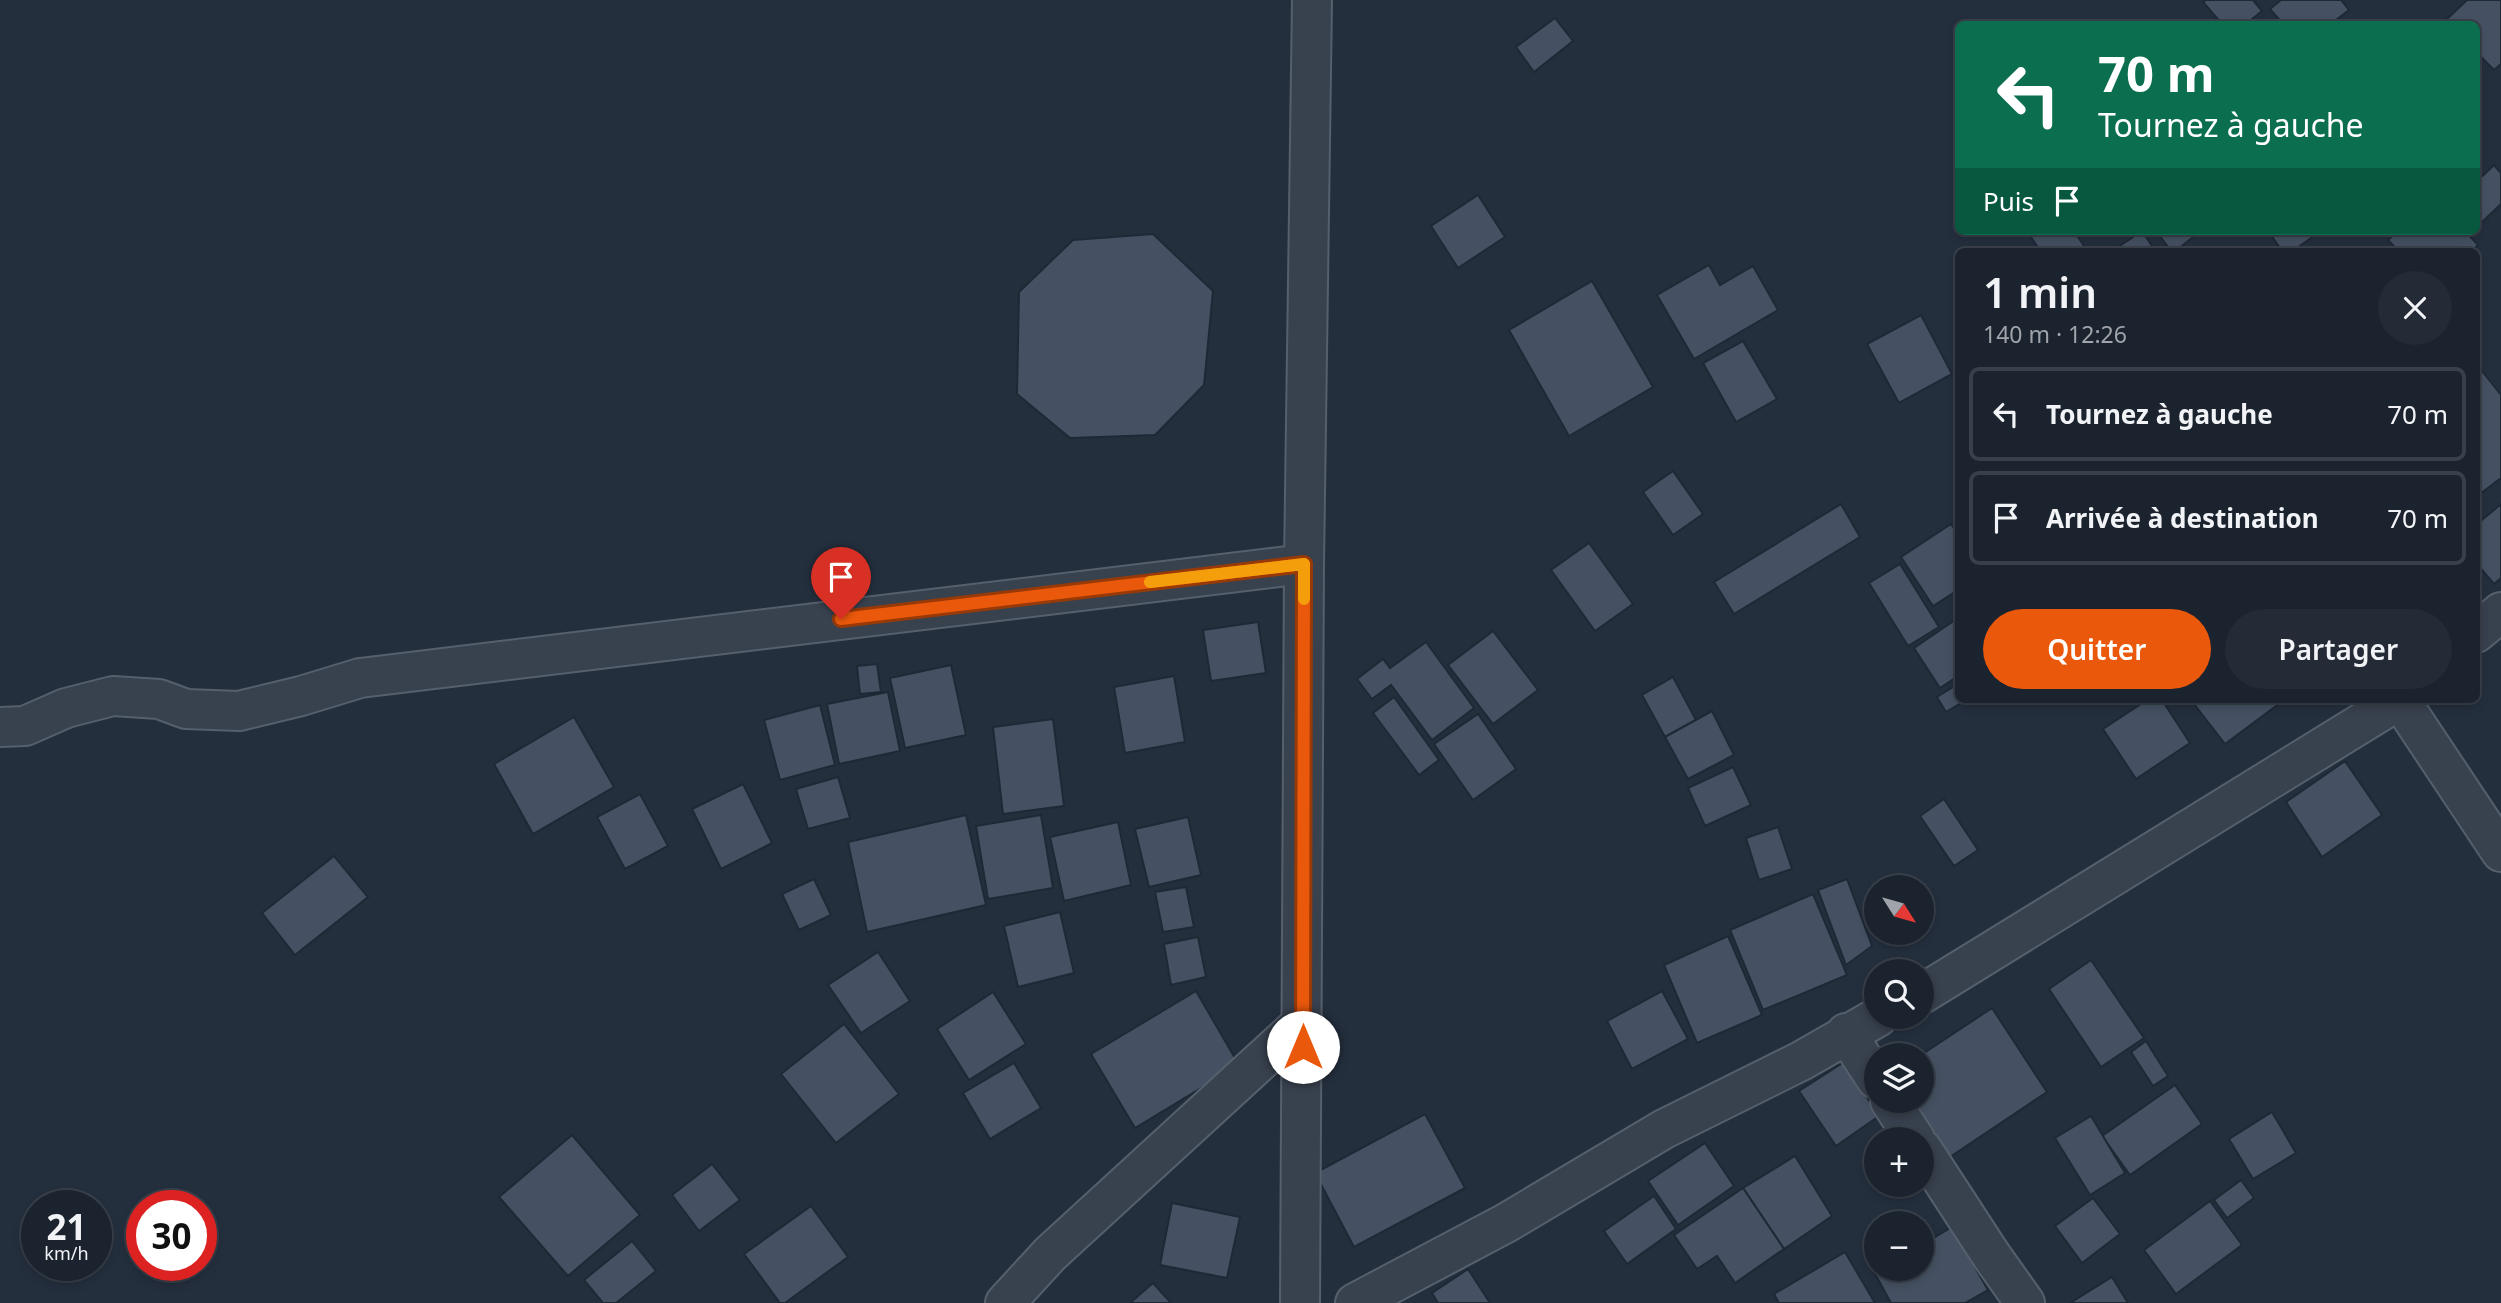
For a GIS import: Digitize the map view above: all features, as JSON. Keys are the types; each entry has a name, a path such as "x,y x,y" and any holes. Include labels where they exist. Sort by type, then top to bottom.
{"street":[{"path":"1300,1303 1304,564 1312,0"},
{"path":"0,727 25,726 66,708 113,696 159,699 186,709 239,711 360,678 1304,564"},
{"path":"2480,630 2501,612"},
{"path":"1934,987 2394,703"},
{"path":"2401,703 2501,852"},
{"path":"1005,1303 1051,1254 1303,1022"},
{"path":"1356,1303 1506,1223 1664,1129 1801,1061 1862,1025 1867,1043"},
{"path":"1934,1167 2025,1303"}],"building":[{"path":"2253,0 2262,11 2250,21 2219,21 2203,2"},
{"path":"2281,0 2341,0 2349,10 2335,21 2280,21 2270,9"},
{"path":"2467,0 2501,0 2501,64 2494,70 2480,56 2480,21 2446,20"},
{"path":"1555,18 1573,41 1534,72 1516,47"},
{"path":"2494,165 2501,173 2501,204 2480,224 2480,178"},
{"path":"1478,195 1505,237 1458,268 1431,226"},
{"path":"1153,234 1213,291 1204,385 1155,435 1070,438 1017,394 1019,292 1073,240"},
{"path":"2030,235 2077,235 2085,248 2038,248"},
{"path":"2136,235 2145,235 2153,248 2117,248"},
{"path":"2159,235 2196,235 2179,248 2169,248"},
{"path":"2271,235 2315,235 2297,248 2280,248"},
{"path":"2394,235 2469,235 2478,245 2475,248 2395,248 2388,240"},
{"path":"1709,265 1720,285 1753,266 1778,310 1694,359 1657,295"},
{"path":"1592,281 1653,387 1569,436 1509,330"},
{"path":"1921,315 1952,374 1899,403 1867,344"},
{"path":"1743,341 1777,399 1736,422 1703,363"},
{"path":"2482,371 2501,395 2501,478 2480,494"},
{"path":"1673,471 1703,514 1673,535 1643,492"},
{"path":"1841,504 1860,537 1734,614 1714,582"},
{"path":"2501,504 2501,578 2494,584 2480,568 2480,522"},
{"path":"1951,524 1955,530 1955,592 1933,606 1901,557"},
{"path":"1589,543 1633,604 1595,631 1551,570"},
{"path":"1900,564 1939,627 1908,646 1869,583"},
{"path":"1955,620 1955,678 1940,688 1914,648"},
{"path":"1258,622 1266,673 1211,681 1203,630"},
{"path":"1493,631 1538,690 1493,724 1448,665"},
{"path":"1426,642 1474,708 1432,740 1391,685 1372,699 1357,679 1383,659 1390,668"},
{"path":"877,664 881,692 860,694 857,666"},
{"path":"951,665 966,735 905,748 890,678"},
{"path":"1174,676 1185,742 1125,753 1114,687"},
{"path":"1673,677 1696,720 1665,737 1642,695"},
{"path":"1955,686 1955,703 1961,703 1946,712 1937,697"},
{"path":"888,692 900,751 839,764 827,704"},
{"path":"1394,697 1439,760 1419,775 1373,713"},
{"path":"2142,703 2164,703 2190,743 2136,779 2103,729"},
{"path":"2193,703 2280,703 2225,744"},
{"path":"820,705 835,765 780,780 764,720"},
{"path":"1712,711 1734,755 1688,779 1665,737"},
{"path":"1478,714 1516,769 1473,800 1434,744"},
{"path":"574,717 614,787 533,834 494,764"},
{"path":"1053,719 1064,806 1003,814 993,727"},
{"path":"2345,761 2382,815 2322,857 2286,802"},
{"path":"1733,767 1751,805 1705,826 1688,788"},
{"path":"838,777 850,818 808,829 796,789"},
{"path":"743,784 772,843 721,869 692,809"},
{"path":"640,794 668,846 625,869 597,817"},
{"path":"1944,799 1978,850 1954,866 1920,816"},
{"path":"966,815 986,905 867,932 848,842"},
{"path":"1041,815 1053,888 988,899 976,826"},
{"path":"1188,817 1201,875 1149,887 1135,829"},
{"path":"1118,822 1131,885 1064,901 1050,837"},
{"path":"1778,827 1792,869 1759,880 1746,838"},
{"path":"334,856 368,897 295,955 262,913"},
{"path":"814,879 831,915 799,930 782,894"},
{"path":"1847,879 1864,925 1864,945 1872,946 1846,965 1818,890"},
{"path":"1186,887 1194,927 1163,932 1155,892"},
{"path":"1813,894 1847,975 1763,1010 1730,930"},
{"path":"1060,912 1074,973 1018,987 1004,926"},
{"path":"1728,936 1762,1015 1697,1043 1664,965"},
{"path":"1198,937 1206,977 1171,985 1164,944"},
{"path":"878,952 910,1001 861,1033 828,985"},
{"path":"2091,960 2144,1038 2101,1067 2049,989"},
{"path":"1196,991 1239,1065 1135,1128 1091,1054"},
{"path":"1662,991 1688,1039 1632,1069 1607,1021"},
{"path":"993,992 1026,1044 969,1080 937,1029"},
{"path":"1992,1008 2047,1092 1944,1161 1934,1146 1934,1127 1921,1127 1912,1113 1934,1113 1934,1046"},
{"path":"844,1024 899,1094 836,1143 781,1074"},
{"path":"2146,1041 2168,1076 2153,1086 2131,1052"},
{"path":"1844,1062 1864,1093 1864,1113 1877,1113 1879,1116 1836,1146 1799,1091"},
{"path":"1014,1063 1041,1108 990,1139 963,1093"},
{"path":"2175,1085 2202,1124 2130,1175 2102,1136"},
{"path":"2272,1112 2296,1153 2253,1179 2229,1139"},
{"path":"1425,1114 1465,1188 1354,1247 1315,1173"},
{"path":"2091,1116 2125,1173 2090,1195 2055,1138"},
{"path":"572,1135 640,1215 568,1276 499,1197"},
{"path":"1705,1143 1734,1186 1678,1225 1648,1181"},
{"path":"1795,1156 1832,1216 1784,1249 1743,1188"},
{"path":"712,1164 740,1200 699,1231 672,1195"},
{"path":"2241,1180 2254,1198 2227,1218 2214,1200"},
{"path":"1743,1188 1784,1249 1735,1283 1717,1256 1697,1269 1674,1235"},
{"path":"1654,1196 1676,1229 1627,1264 1604,1231"},
{"path":"2093,1198 2120,1234 2082,1263 2055,1226"},
{"path":"2210,1201 2242,1245 2176,1294 2144,1250"},
{"path":"1172,1203 1240,1217 1227,1278 1160,1265"},
{"path":"811,1206 848,1257 785,1303 780,1303 744,1254"},
{"path":"1952,1227 1988,1290 1965,1303 1891,1303 1879,1281 1934,1281 1934,1238"},
{"path":"632,1241 656,1271 616,1303 603,1303 584,1280"},
{"path":"1845,1252 1875,1303 1779,1303 1774,1294"},
{"path":"1468,1269 1490,1303 1438,1303 1432,1293"},
{"path":"2112,1277 2128,1303 2070,1303"},
{"path":"1153,1283 1171,1303 1130,1303"}],"slow traffic":[{"path":"1150,582 1304,564 1304,599"}],"route":[{"path":"841,619 1304,564 1303,1047"}]}
